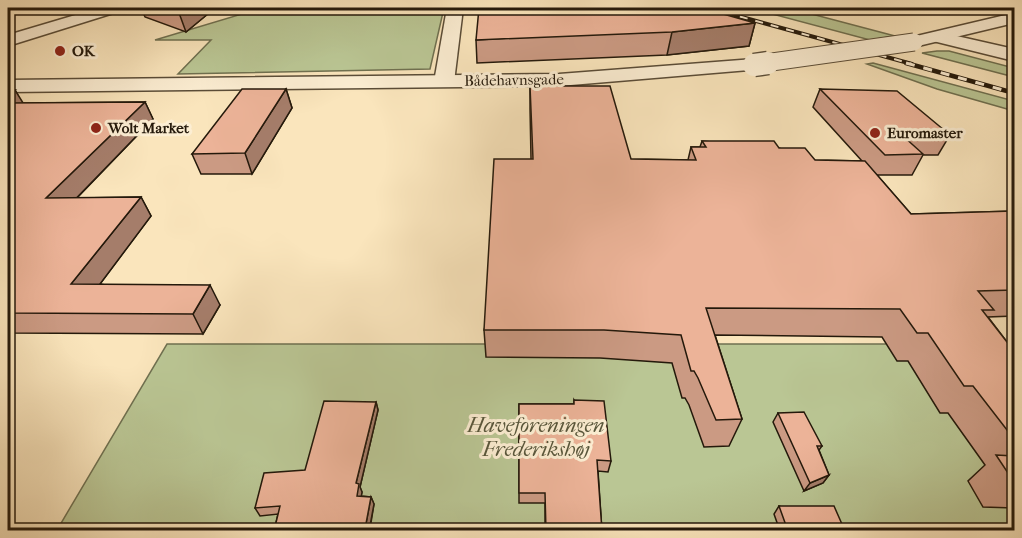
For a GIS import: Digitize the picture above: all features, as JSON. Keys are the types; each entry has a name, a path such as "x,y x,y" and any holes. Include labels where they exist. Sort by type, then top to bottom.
{"street":[{"path":"8,30 82,8"},
{"path":"8,41 114,8"},
{"path":"444,82 455,8"},
{"name":"Bådehavnsgade","path":"8,86 559,80 754,65 914,42 1014,18"},
{"path":"939,37 1014,55"},
{"path":"8,76 44,78 58,85"}],"green space":[{"path":"262,8 444,8 430,69 178,74 211,40 155,40"},
{"path":"750,8 789,8 895,36 870,40"},
{"path":"949,51 1014,68 1014,77 922,53"},
{"path":"873,63 1014,101 1014,111 937,89 867,64"},
{"name":"Haveforeningen Frederikshøj","path":"167,344 1014,344 1014,530 57,530"}],"building":[{"path":"479,8 702,8 755,23 672,32 476,40"},
{"path":"530,86 610,86 631,159 696,160 691,147 706,147 702,141 774,141 779,148 805,148 815,160 865,161 911,214 1014,211 1014,290 978,291 994,310 982,310 1014,351 1014,439 973,386 964,386 928,333 917,333 900,309 706,308 742,419 716,420 698,378 694,371 691,371 681,335 604,330 484,330 494,159 533,159"},
{"path":"242,89 286,89 245,153 192,154"},
{"path":"820,89 897,91 950,135 903,136 923,154 885,155"},
{"path":"145,102 46,198 141,197 71,284 210,285 193,314 8,313 8,103"},
{"path":"574,400 604,401 611,461 597,460 602,531 546,531 545,493 519,493 519,404 574,404"},
{"path":"324,401 376,402 356,483 359,484 357,496 371,497 365,529 377,528 377,531 274,531 280,506 255,508 264,473 305,470"},
{"path":"804,412 822,446 817,446 829,475 810,483 778,413"},
{"path":"996,455 1014,456 1014,482"},
{"path":"779,506 834,506 845,531 788,531"}],"railway":[{"path":"709,8 912,64"},
{"path":"906,63 1014,93"}],"place":[{"name":"OK","path":"60,51"},
{"name":"Wolt Market","path":"96,128"},
{"name":"Euromaster","path":"875,133"}]}
